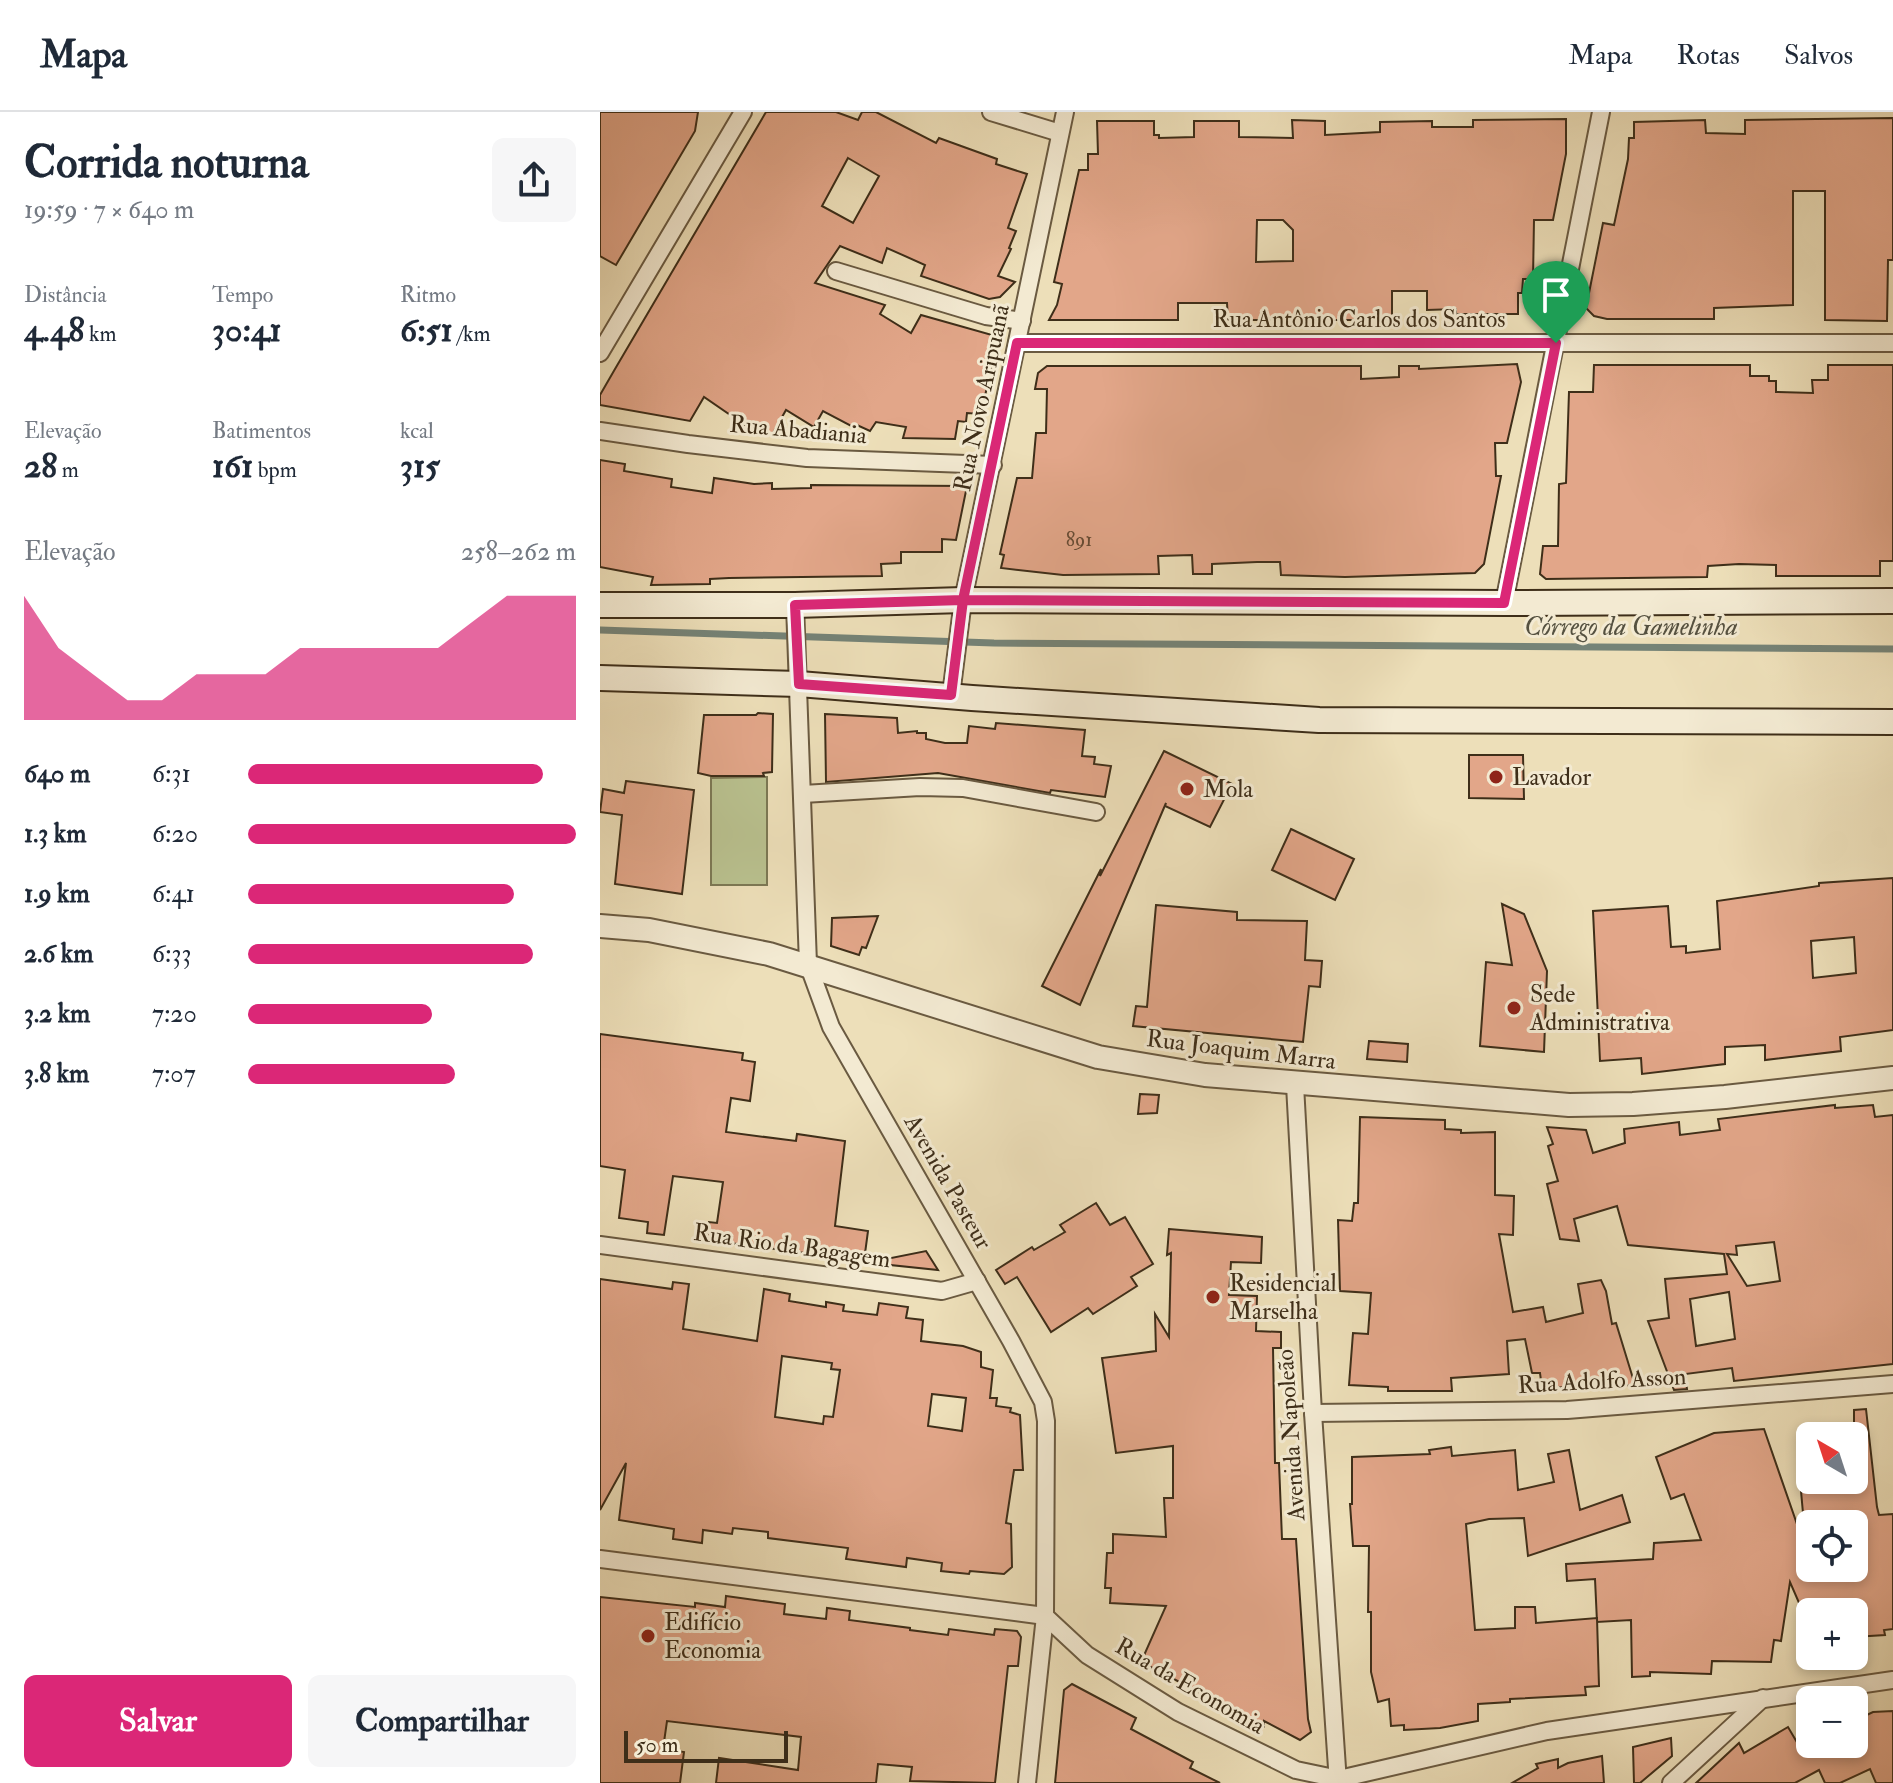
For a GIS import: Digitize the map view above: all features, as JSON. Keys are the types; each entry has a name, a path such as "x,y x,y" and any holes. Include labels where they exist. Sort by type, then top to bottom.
{"main road":[{"path":"600,605 796,613 963,600 1504,603 1893,601"},
{"path":"600,678 799,684 1319,720 1893,722"}],"street":[{"path":"600,353 743,112"},
{"path":"991,112 1060,133"},
{"name":"Rua Novo Aripuanã","path":"951,695 963,600 1065,112"},
{"path":"1504,603 1601,112"},
{"path":"836,271 986,316 1022,321"},
{"name":"Rua Antônio Carlos dos Santos","path":"1017,343 1893,343"},
{"name":"Rua Abadiania","path":"600,431 807,458 993,465"},
{"name":"Avenida Pasteur","path":"796,613 808,964 831,1027 1043,1402 1046,1421 1045,1616 1027,1783"},
{"path":"803,794 920,787 963,788 1096,812"},
{"name":"Rua Joaquim Marra","path":"600,926 649,930 808,964 1098,1057 1205,1075 1295,1085 1569,1105 1725,1097 1893,1078"},
{"name":"Avenida Napoleão","path":"1295,1085 1338,1781"},
{"name":"Rua Rio da Bagagem","path":"600,1245 942,1291 977,1281"},
{"name":"Rua Adolfo Asson","path":"1313,1413 1567,1410 1893,1384"},
{"path":"600,1559 1045,1616"},
{"name":"Rua da Economia","path":"1045,1616 1087,1655 1178,1712 1296,1770 1338,1781 1547,1731 1893,1680"},
{"path":"1671,1783 1763,1698"}],"green space":[{"path":"767,777 767,885 711,885 711,778"}],"building":[{"path":"600,112 698,112 695,131 616,265 600,256"},
{"path":"766,112 836,112 858,120 862,112 876,112 936,143 939,138 997,159 996,164 1027,174 1008,228 1016,231 1011,249 998,276 1015,282 1000,297 989,299 921,276 925,265 887,248 882,263 840,246 815,283 885,305 880,314 911,333 921,315 992,335 995,351 981,414 967,413 966,422 958,421 955,439 903,438 906,427 876,422 870,431 857,425 855,428 823,411 814,427 786,410 772,435 750,432 754,425 732,425 736,419 704,397 690,421 600,405 600,395","holes":["848,158 879,176 853,223 822,206"]},
{"path":"1893,118 1893,260 1888,260 1887,321 1825,320 1825,191 1793,191 1793,305 1714,308 1714,319 1607,319 1594,316 1586,308 1603,223 1614,225 1628,159 1629,138 1634,138 1634,122 1705,120 1706,133 1745,134 1745,120"},
{"path":"1566,119 1566,154 1553,220 1534,220 1533,279 1523,279 1522,293 1518,293 1518,314 1456,314 1456,309 1427,310 1427,291 1392,291 1392,320 1228,320 1227,303 1178,303 1178,320 1049,320 1057,305 1062,284 1054,282 1079,170 1088,170 1088,154 1098,154 1097,121 1154,121 1154,135 1159,135 1159,138 1194,137 1194,121 1239,121 1239,137 1293,138 1292,120 1325,121 1325,135 1380,132 1380,122 1432,121 1432,127 1473,127 1473,120","holes":["1257,220 1283,220 1293,230 1293,261 1256,262"]},
{"path":"1517,364 1521,382 1507,443 1495,443 1496,476 1501,476 1484,564 1475,573 1345,577 1281,575 1280,562 1257,562 1212,564 1212,574 1193,574 1192,555 1158,556 1159,574 1063,575 1001,568 1004,555 1000,554 1017,478 1032,478 1036,433 1046,433 1047,389 1035,389 1038,373 1047,366 1361,366 1361,379 1399,377 1399,366 1419,366 1419,369"},
{"path":"1594,365 1750,365 1750,376 1769,376 1769,381 1776,381 1776,392 1813,393 1812,380 1828,380 1828,365 1893,365 1893,561 1880,561 1880,576 1776,576 1776,565 1739,564 1708,566 1707,577 1546,579 1540,574 1543,546 1558,546 1559,484 1566,483 1569,392 1593,392"},
{"path":"600,460 625,464 624,471 672,479 671,487 712,493 714,478 754,484 772,483 772,489 811,488 811,485 967,486 956,540 942,539 942,552 901,552 901,563 881,564 882,576 729,578 710,579 710,584 651,585 653,577 600,567"},
{"path":"773,714 772,772 763,773 764,776 711,776 698,773 704,715"},
{"path":"825,714 897,718 898,733 917,731 926,733 926,739 945,743 967,743 969,726 995,729 996,723 1085,730 1082,756 1095,757 1094,764 1111,766 1105,797 1051,790 1050,793 938,773 826,782"},
{"path":"1164,751 1232,784 1210,827 1165,806 1166,803 1080,1005 1042,986"},
{"name":"Lavador","path":"1469,755 1523,755 1524,799 1469,798"},
{"path":"626,781 694,790 682,894 615,884 622,815 600,812 603,789 624,793"},
{"path":"1291,829 1354,859 1335,900 1272,870"},
{"path":"1893,878 1893,1030 1840,1037 1841,1051 1765,1060 1765,1045 1725,1047 1725,1064 1642,1074 1641,1058 1600,1061 1593,911 1668,906 1671,947 1686,946 1686,953 1720,949 1717,901 1819,886 1819,883","holes":["1854,937 1856,973 1813,978 1811,941"]},
{"name":"Sede Administrativa","path":"1502,904 1524,914 1547,971 1544,1052 1480,1046 1486,962 1512,965"},
{"path":"1156,905 1237,912 1237,920 1307,921 1305,960 1322,961 1320,987 1309,986 1303,1042 1133,1026 1136,1006 1147,1007"},
{"path":"878,916 866,948 862,947 859,955 831,946 832,918"},
{"path":"600,1034 743,1053 742,1060 755,1062 750,1101 731,1098 726,1132 796,1141 797,1134 845,1141 835,1226 868,1231 864,1261 707,1240 709,1222 717,1223 723,1182 673,1176 664,1235 647,1233 648,1222 619,1218 625,1170 600,1166"},
{"path":"1369,1041 1408,1044 1407,1062 1367,1059"},
{"path":"1140,1094 1159,1095 1157,1113 1138,1114"},
{"path":"1835,1105 1835,1108 1873,1105 1875,1117 1893,1115 1893,1364 1734,1381 1732,1368 1685,1374 1687,1389 1674,1390 1648,1321 1669,1318 1665,1279 1727,1274 1724,1254 1628,1245 1617,1206 1574,1219 1579,1241 1560,1239 1547,1184 1558,1181 1548,1146 1553,1144 1547,1127 1586,1130 1593,1153 1625,1143 1624,1129 1679,1122 1680,1135 1720,1130 1718,1119","holes":["1774,1242 1780,1281 1747,1286 1727,1254 1737,1255 1736,1246","1729,1292 1735,1339 1696,1346 1690,1299"]},
{"path":"1360,1117 1445,1120 1445,1129 1461,1130 1461,1133 1495,1132 1495,1195 1514,1196 1513,1235 1499,1234 1513,1312 1543,1307 1546,1322 1583,1313 1578,1284 1601,1280 1612,1324 1616,1323 1635,1385 1542,1388 1540,1373 1532,1373 1525,1339 1507,1341 1509,1374 1451,1378 1452,1391 1388,1391 1388,1387 1349,1385 1353,1333 1368,1334 1371,1293 1340,1291 1338,1220 1352,1221 1354,1203 1358,1203"},
{"path":"1096,1203 1110,1225 1125,1217 1153,1264 1131,1277 1137,1286 1093,1314 1088,1308 1051,1332 1017,1277 1005,1284 996,1270 1032,1247 1034,1250 1065,1232 1060,1225"},
{"path":"1169,1229 1262,1237 1261,1263 1231,1262 1229,1295 1257,1296 1256,1331 1281,1332 1281,1348 1273,1348 1275,1463 1279,1463 1282,1539 1296,1539 1311,1732 1300,1740 1264,1721 1264,1726 1141,1662 1166,1606 1110,1603 1111,1588 1105,1588 1107,1553 1113,1553 1113,1534 1166,1537 1164,1498 1173,1498 1173,1446 1116,1453 1102,1358 1156,1351 1155,1314 1169,1337"},
{"path":"926,1251 938,1270 881,1264 881,1260"},
{"path":"600,1279 672,1289 673,1282 689,1284 683,1329 757,1341 764,1289 790,1294 789,1301 826,1307 826,1302 844,1305 843,1311 877,1315 879,1303 908,1307 906,1318 923,1320 921,1341 963,1346 981,1352 981,1367 993,1370 990,1398 997,1398 996,1406 1011,1408 1010,1412 1020,1415 1023,1470 1014,1470 1006,1523 1011,1524 1012,1567 1004,1574 941,1571 942,1563 907,1558 906,1567 846,1559 848,1548 768,1538 768,1532 733,1528 732,1534 703,1530 702,1543 673,1539 674,1529 619,1520 626,1463 600,1510","holes":["782,1356 832,1363 831,1369 840,1370 833,1417 824,1416 823,1424 775,1417","932,1394 966,1398 962,1431 928,1426"]},
{"path":"1866,1409 1867,1422 1854,1422 1854,1410"},
{"path":"1868,1427 1879,1515 1893,1514 1893,1629 1884,1630 1885,1635 1868,1636 1868,1598 1797,1598 1790,1582 1781,1641 1774,1640 1771,1662 1712,1661 1711,1674 1650,1672 1650,1676 1632,1677 1631,1620 1597,1622 1595,1579 1567,1581 1566,1564 1653,1559 1654,1543 1701,1540 1684,1494 1671,1499 1656,1457 1714,1433 1764,1429 1796,1521 1796,1582 1868,1582 1868,1510 1803,1510 1801,1494 1868,1494"},
{"path":"1451,1447 1452,1456 1515,1450 1518,1490 1554,1482 1548,1454 1569,1450 1580,1510 1622,1495 1630,1522 1528,1556 1524,1518 1489,1519 1466,1524 1475,1630 1515,1628 1515,1607 1535,1607 1536,1623 1597,1618 1599,1686 1585,1687 1586,1695 1478,1704 1478,1721 1404,1730 1404,1725 1391,1726 1389,1699 1378,1702 1371,1672 1369,1546 1353,1546 1350,1504 1352,1457 1430,1454 1429,1450"},
{"path":"726,1596 785,1604 784,1614 826,1619 827,1608 850,1611 849,1620 948,1635 949,1629 994,1635 995,1629 1017,1631 1021,1637 1018,1666 1008,1666 995,1783 910,1781 912,1767 878,1764 876,1783 716,1783 719,1758 798,1770 801,1737 667,1721 663,1749 684,1752 680,1783 600,1783 600,1597 725,1607"},
{"path":"1072,1684 1136,1718 1131,1729 1193,1762 1190,1768 1220,1783 1055,1783 1064,1690"},
{"path":"1893,1711 1893,1783 1876,1783 1870,1769 1840,1783 1825,1783 1819,1770 1795,1783 1696,1783 1739,1743 1744,1753 1788,1727 1796,1741 1796,1758 1868,1758 1868,1714"},
{"path":"1671,1738 1672,1756 1640,1783 1634,1783 1633,1747"},
{"path":"1602,1756 1604,1783 1512,1783 1538,1768 1536,1764 1558,1759 1558,1768"}],"waterway":[{"name":"Córrego da Gamelinha","path":"600,630 994,643 1893,649"}],"place":[{"name":"Lavador","path":"1496,777"},
{"name":"Mola","path":"1187,789"},
{"name":"Sede Administrativa","path":"1514,1008"},
{"name":"Residencial Marselha","path":"1213,1297"},
{"name":"Edifício Economia","path":"648,1636"}],"route":[{"path":"1556,343 1017,343 963,600 795,605 799,684 951,695 963,600 1504,603 1556,343"}]}
